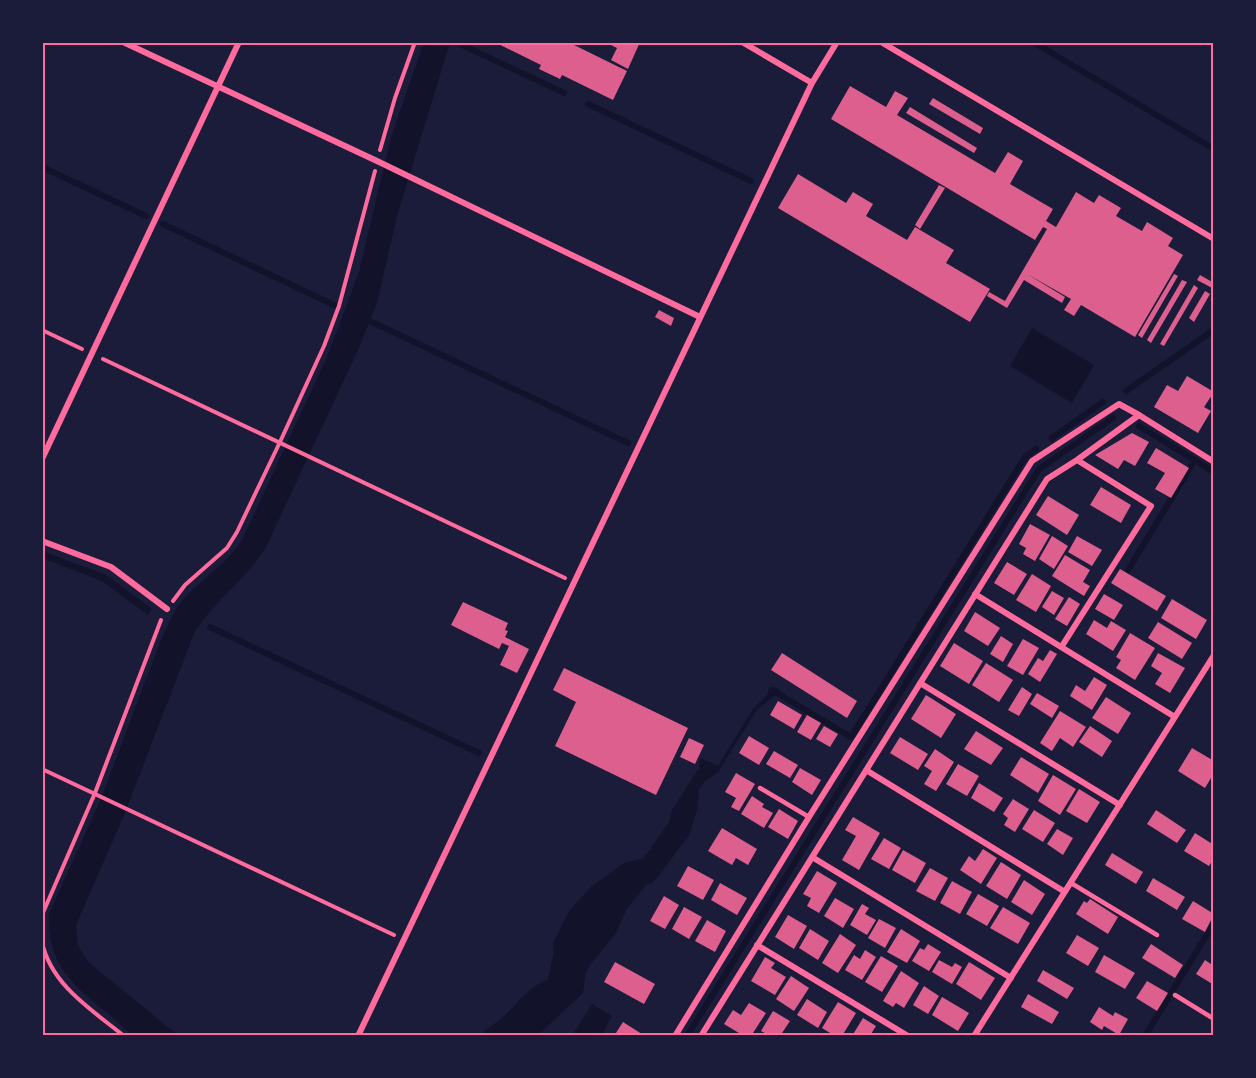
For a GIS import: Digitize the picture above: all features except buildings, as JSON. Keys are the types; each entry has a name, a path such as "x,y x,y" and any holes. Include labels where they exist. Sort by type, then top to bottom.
{"street":[{"path":"123,42 700,317"},
{"path":"42,459 239,42"},
{"path":"742,42 812,83"},
{"path":"358,1036 812,83 837,42"},
{"path":"881,42 1214,239"},
{"path":"675,1036 1032,461 1119,404 1214,462"},
{"path":"711,1036 702,1034 1047,479 1139,415"},
{"path":"1062,646 1151,506 1077,460"},
{"path":"42,541 111,567 167,609"},
{"path":"975,594 1175,717"},
{"path":"974,1036 1214,655"},
{"path":"920,683 1120,805"},
{"path":"866,770 1065,892"},
{"path":"812,857 1011,978"},
{"path":"757,945 908,1036"}],"lane":[{"path":"760,788 809,817"},
{"path":"1071,882 1157,935"},
{"path":"1175,995 1214,1018"}],"path":[{"path":"42,915 97,794 156,629 167,609 185,585 226,548 237,532 324,346 339,306 395,98 415,42"},
{"path":"42,330 574,582"},
{"path":"42,769 404,940"},
{"path":"42,942 54,973 71,992 124,1036"}],"shaded area":[{"path":"424,42 450,42 397,216 377,303 358,350 265,549 195,631 124,815 76,925 78,945 88,962 179,1036 137,1036 85,995 65,973 53,948 49,914 100,801 163,635 177,607 191,591 226,560 241,542 327,357 359,272 391,137"},
{"path":"1032,328 1094,365 1072,403 1010,366"},
{"path":"42,551 106,575 152,609 148,615 102,581 42,558"},
{"path":"775,687 780,691 756,711 718,772 705,781 699,789 697,810 689,835 657,878 647,884 627,908 616,933 589,966 583,993 537,1036 480,1036 502,1018 528,991 548,980 553,944 569,911 591,887 624,863 644,858 669,822 672,810 699,768 700,758 718,766 753,709"},
{"path":"592,1004 612,1016 603,1032 605,1036 572,1036"}],"waterway":[{"path":"456,42 564,93"},
{"path":"1033,42 1214,149"},
{"path":"588,104 751,181"},
{"path":"42,167 146,216"},
{"path":"163,224 334,305"},
{"path":"372,322 628,443"},
{"path":"1126,391 1214,330"},
{"path":"1052,438 1103,402"},
{"path":"687,1036 1039,469 1113,418"},
{"path":"1139,426 1214,472"},
{"path":"771,692 772,690 851,737 1025,457 1036,449"},
{"path":"1128,570 1195,460"},
{"path":"210,627 479,753"},
{"path":"1145,1036 1214,923"}]}
